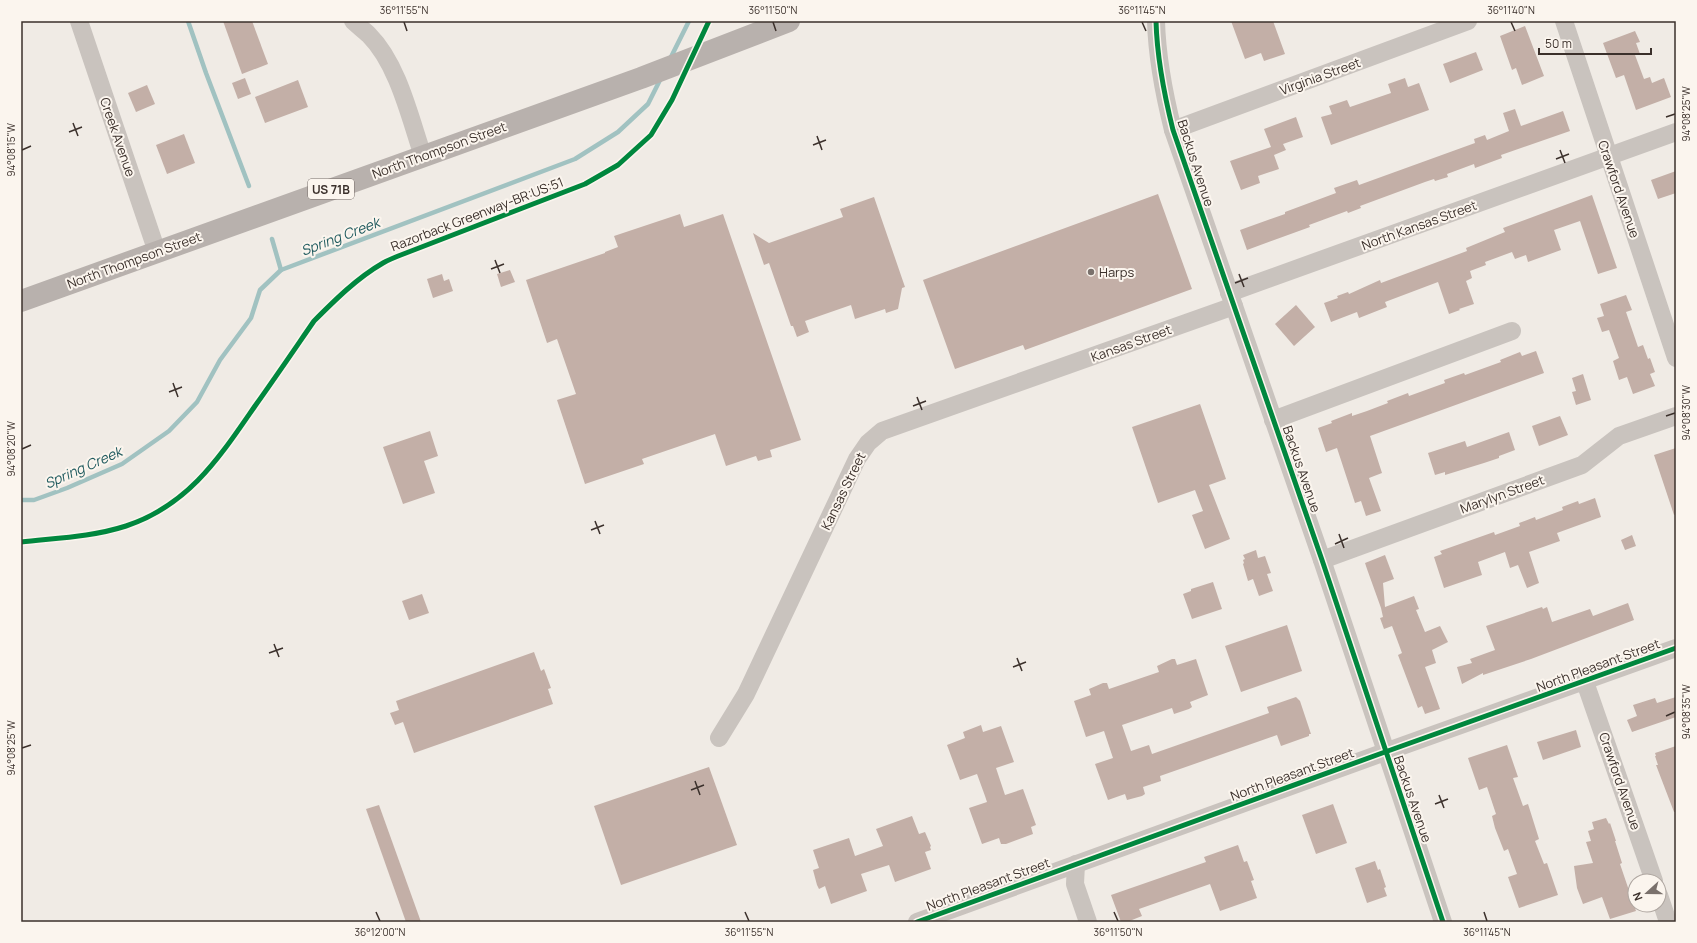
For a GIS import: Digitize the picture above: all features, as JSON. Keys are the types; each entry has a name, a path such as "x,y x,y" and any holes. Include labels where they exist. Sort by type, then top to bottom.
{"main road":[{"name":"North Thompson Street","path":"21,301 641,78 789,21"}],"street":[{"name":"Creek Avenue","path":"79,21 157,252"},
{"path":"353,21 370,36 387,59 398,85 423,156"},
{"name":"Backus Avenue","path":"1156,21 1157,50 1164,94 1173,130 1322,560 1443,922"},
{"name":"Virginia Street","path":"1173,130 1468,21"},
{"name":"Crawford Avenue","path":"1564,21 1676,358"},
{"path":"1608,156 1676,132"},
{"name":"North Kansas Street","path":"1231,300 1608,156"},
{"name":"Kansas Street","path":"719,738 746,694 857,459 868,443 882,431 1231,300"},
{"name":"Backus Avenue","path":"1274,420 1512,331"},
{"name":"Marylyn Street","path":"1322,560 1582,465 1619,436 1676,416"},
{"name":"North Pleasant Street","path":"917,922 1676,648"},
{"name":"Crawford Avenue","path":"1585,682 1651,873"},
{"path":"1076,864 1075,884 1088,922"}],"building":[{"path":"223,21 252,21 268,64 242,74"},
{"path":"1231,21 1273,21 1285,54 1264,61 1261,53 1245,59"},
{"path":"1525,26 1544,76 1522,85 1516,68 1512,70 1500,36"},
{"path":"1635,31 1640,42 1636,43 1640,54 1635,55 1644,79 1650,77 1652,83 1664,78 1671,97 1636,110 1624,75 1616,78 1603,43"},
{"path":"1476,52 1483,70 1450,83 1443,64"},
{"path":"245,78 251,94 238,99 232,83"},
{"path":"1405,78 1408,87 1419,83 1429,110 1331,145 1321,117 1332,114 1329,106 1347,100 1350,107 1391,93 1388,84"},
{"path":"298,80 308,107 265,123 255,97"},
{"path":"147,85 155,104 136,112 128,93"},
{"path":"1515,109 1521,126 1563,111 1570,131 1501,155 1502,158 1475,168 1474,164 1447,174 1448,177 1425,182 1360,206 1361,208 1348,213 1347,211 1309,225 1310,227 1247,250 1240,230 1285,214 1285,212 1336,193 1334,188 1357,180 1359,185 1475,143 1474,139 1485,135 1487,140 1509,131 1503,113"},
{"path":"1296,117 1303,137 1283,144 1286,150 1274,155 1279,169 1258,176 1260,183 1241,190 1230,161 1271,147 1264,129"},
{"path":"184,134 195,163 167,174 156,145"},
{"path":"1676,171 1676,193 1658,199 1651,180"},
{"name":"Harps","path":"1158,194 1192,289 1025,350 1023,345 955,369 923,280"},
{"path":"1592,195 1617,268 1598,274 1580,221 1554,230 1561,250 1528,262 1526,255 1515,259 1512,252 1485,262 1486,265 1470,271 1472,278 1466,281 1474,304 1459,309 1460,310 1449,314 1438,282 1385,302 1387,307 1359,318 1357,312 1331,322 1324,303 1338,298 1337,296 1348,292 1349,294 1380,280 1381,283 1467,251 1466,248 1505,232 1503,228"},
{"path":"874,197 905,287 902,288 898,309 886,313 885,309 855,319 851,305 805,321 809,332 797,337 793,326 791,326 769,263 764,265 753,233 769,243 843,217 840,209"},
{"path":"680,214 684,227 723,214 801,440 770,450 772,457 758,461 756,456 726,466 715,434 642,459 644,464 585,484 557,400 576,394 557,339 547,343 526,280 605,253 618,247 614,236"},
{"path":"510,270 515,282 501,287 497,274"},
{"path":"442,274 444,281 449,279 453,291 433,298 427,279"},
{"path":"1626,295 1632,310 1626,312 1638,347 1643,345 1655,372 1650,374 1655,386 1633,394 1627,377 1619,380 1613,361 1619,358 1609,330 1602,332 1597,318 1604,316 1600,304"},
{"path":"1296,305 1315,327 1294,346 1275,324"},
{"path":"1536,351 1544,373 1370,436 1382,473 1369,478 1381,511 1366,516 1361,501 1355,503 1337,448 1326,452 1318,428 1352,413 1352,416 1388,403 1387,401 1408,393 1409,396 1445,383 1444,380 1464,373 1465,375 1501,362 1500,360 1520,352 1522,356"},
{"path":"1583,374 1591,400 1576,405 1572,392 1576,391 1572,378"},
{"path":"1200,404 1226,479 1209,485 1230,539 1205,549 1192,515 1203,511 1195,490 1158,503 1132,427"},
{"path":"1560,416 1568,435 1539,446 1532,426"},
{"path":"430,431 438,456 424,461 435,493 403,504 383,447"},
{"path":"1509,432 1515,450 1484,463 1445,475 1445,472 1435,475 1428,453 1465,441 1467,447"},
{"path":"1676,448 1676,514 1674,515 1654,455"},
{"path":"1595,498 1601,517 1557,533 1560,541 1529,552 1539,583 1527,588 1518,565 1510,568 1505,552 1478,562 1482,575 1444,588 1434,557 1442,554 1440,551 1494,532 1495,535 1520,526 1519,523 1535,517 1536,520 1563,510 1562,507 1578,501 1579,504"},
{"path":"1632,535 1636,546 1625,550 1621,540"},
{"path":"1256,550 1258,558 1265,556 1271,573 1267,574 1273,591 1259,596 1253,579 1248,581 1243,564 1243,560 1245,559 1243,555"},
{"path":"1385,555 1394,579 1383,583 1385,607 1414,596 1419,609 1416,610 1425,632 1440,626 1448,642 1432,650 1436,663 1425,667 1440,709 1425,714 1422,706 1418,708 1398,655 1402,653 1392,626 1384,629 1380,618 1383,617 1381,608 1365,563"},
{"path":"1213,582 1222,609 1192,619 1183,594 1191,591 1191,589"},
{"path":"422,594 429,613 409,620 402,601"},
{"path":"1628,603 1634,620 1531,659 1483,675 1483,673 1462,684 1457,667 1472,663 1470,659 1495,650 1486,626 1542,607 1543,609 1547,607 1552,622 1590,609 1593,616"},
{"path":"1287,625 1302,671 1241,692 1225,646"},
{"path":"534,652 541,671 544,669 551,688 548,689 553,704 414,753 403,722 395,725 390,713 399,710 396,701"},
{"path":"1175,659 1177,665 1196,659 1208,695 1190,702 1192,707 1189,709 1174,714 1172,708 1122,725 1131,751 1149,745 1152,754 1269,713 1267,707 1296,697 1300,701 1311,734 1281,746 1277,735 1160,776 1161,781 1143,787 1145,794 1142,796 1127,800 1125,794 1108,800 1095,764 1113,758 1104,731 1086,737 1074,701 1091,695 1089,689 1103,683 1107,683 1109,689 1159,672 1157,666"},
{"path":"1676,697 1676,717 1632,732 1627,720 1637,716 1633,705 1655,698 1657,703"},
{"path":"981,725 983,732 1001,726 1014,762 996,768 1005,795 1023,789 1036,825 1031,827 1033,834 1006,844 1001,844 999,838 982,844 969,808 987,802 985,796 977,774 960,780 947,745 965,738 963,732"},
{"path":"1576,730 1581,747 1543,760 1537,742"},
{"path":"1507,745 1518,777 1513,778 1523,806 1528,804 1539,839 1535,841 1544,864 1547,863 1558,895 1519,908 1508,877 1517,874 1508,849 1504,851 1495,828 1492,816 1496,814 1487,787 1479,790 1468,758"},
{"path":"1676,746 1676,812 1674,812 1656,765 1658,765 1655,753"},
{"path":"709,767 737,845 621,885 594,806"},
{"path":"1333,804 1347,843 1316,854 1302,815"},
{"path":"379,805 421,922 406,922 366,809"},
{"path":"912,816 919,834 925,832 931,846 931,850 925,852 931,869 895,882 889,865 861,874 867,891 831,904 825,886 819,889 817,885 813,870 819,868 813,850 849,838 855,856 883,846 876,829"},
{"path":"1606,818 1609,824 1610,823 1622,863 1620,864 1627,885 1627,913 1630,913 1610,919 1602,897 1583,904 1577,888 1574,866 1593,863 1586,842 1591,841 1588,831 1594,829 1592,822"},
{"path":"1238,845 1244,862 1247,861 1254,880 1251,881 1257,898 1220,911 1210,884 1139,909 1142,916 1127,922 1121,922 1111,895 1206,862 1204,857"},
{"path":"1375,861 1378,870 1380,869 1386,887 1384,888 1387,896 1367,903 1355,868"}],"waterway":[{"path":"188,21 249,186"},
{"name":"Spring Creek","path":"670,59 689,21"},
{"name":"Spring Creek","path":"21,500 34,500 67,488 122,464 169,431 197,402 220,360 251,318 260,290 281,270 575,159 618,132 648,104 661,78"},
{"path":"272,239 281,270"}],"cycle path":[{"name":"Razorback Greenway-BR:US:51","path":"21,542 74,537 113,530 148,517 168,506 201,478 229,444 314,321 338,297 364,275 391,259 585,184 618,165 651,135 672,100 709,21"},
{"path":"1156,21 1162,76 1173,130 1322,560 1443,922"},
{"path":"917,922 1676,648"}],"place":[{"name":"Harps","path":"1091,272"}]}
